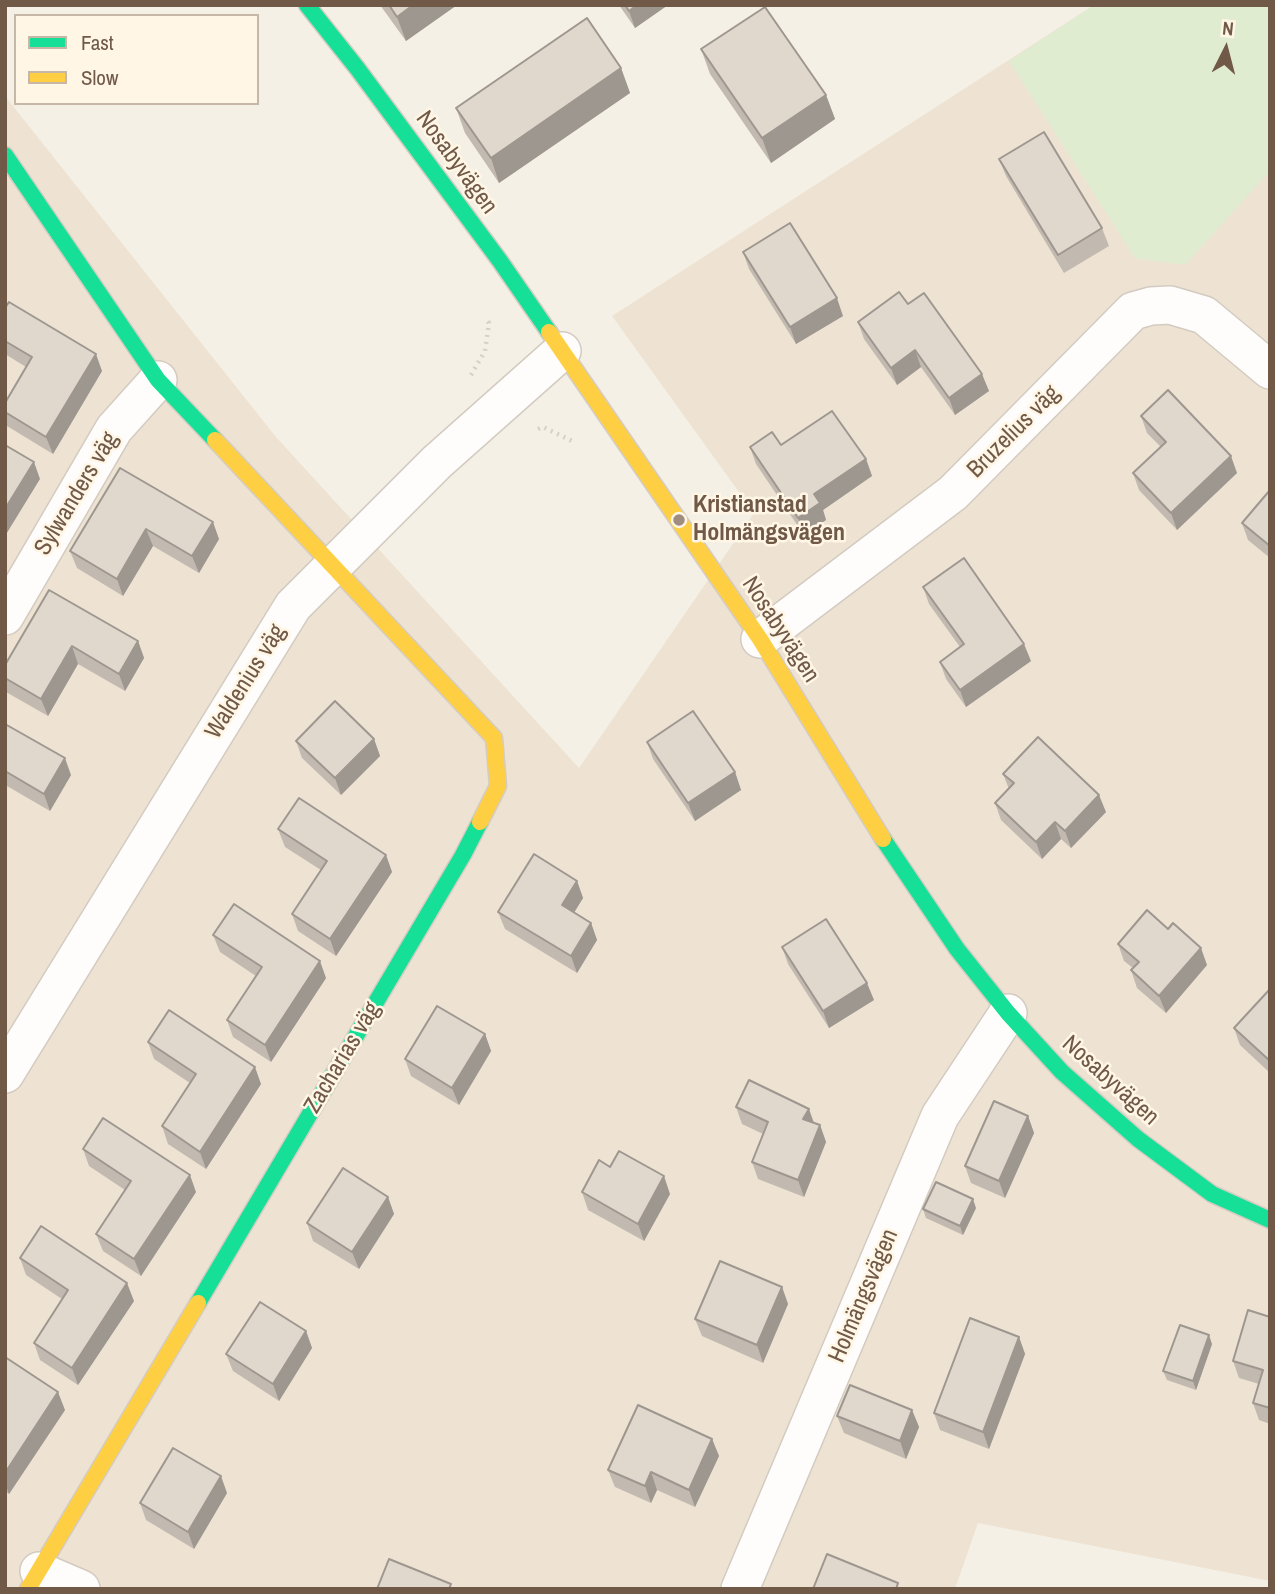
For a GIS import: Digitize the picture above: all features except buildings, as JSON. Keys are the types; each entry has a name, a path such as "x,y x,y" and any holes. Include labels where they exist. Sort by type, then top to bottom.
{"street":[{"name":"Nosabyvägen","path":"307,5 500,261 562,351 760,639 883,838 957,949 1008,1013 1062,1072 1138,1139 1212,1194 1270,1220"},
{"path":"5,155 158,380 333,566"},
{"name":"Bruzelius väg","path":"760,639 953,493 1133,312 1151,306 1170,306 1204,315 1270,370"},
{"name":"Waldenius väg","path":"5,1073 293,606 437,462 562,351"},
{"name":"Sylwanders väg","path":"5,616 114,429 158,380"},
{"name":"Zacharias väg","path":"81,1589 33,1580 463,855 498,786 494,738 333,566"},
{"name":"Holmängsvägen","path":"740,1589 940,1116 1008,1013"}],"shaded area":[{"path":"1094,5 1270,5 1270,1581 978,1523 955,1589 5,1589 5,96 276,437 579,768 754,513 612,316"}],"green space":[{"path":"1094,5 1270,5 1270,171 1185,265 1135,258 1009,61"}],"traffic: fast":[{"path":"307,5 500,261 549,332"},
{"path":"5,155 158,380 215,440"},
{"path":"198,1303 480,822"},
{"path":"883,839 957,949 1008,1013 1062,1072 1138,1139 1212,1194 1270,1220"}],"traffic: slow":[{"path":"549,332 760,639 883,839"},
{"path":"215,440 494,738 498,786 480,822"},
{"path":"28,1589 198,1303"}],"place":[{"name":"Kristianstad Holmängsvägen","path":"679,520"}]}
